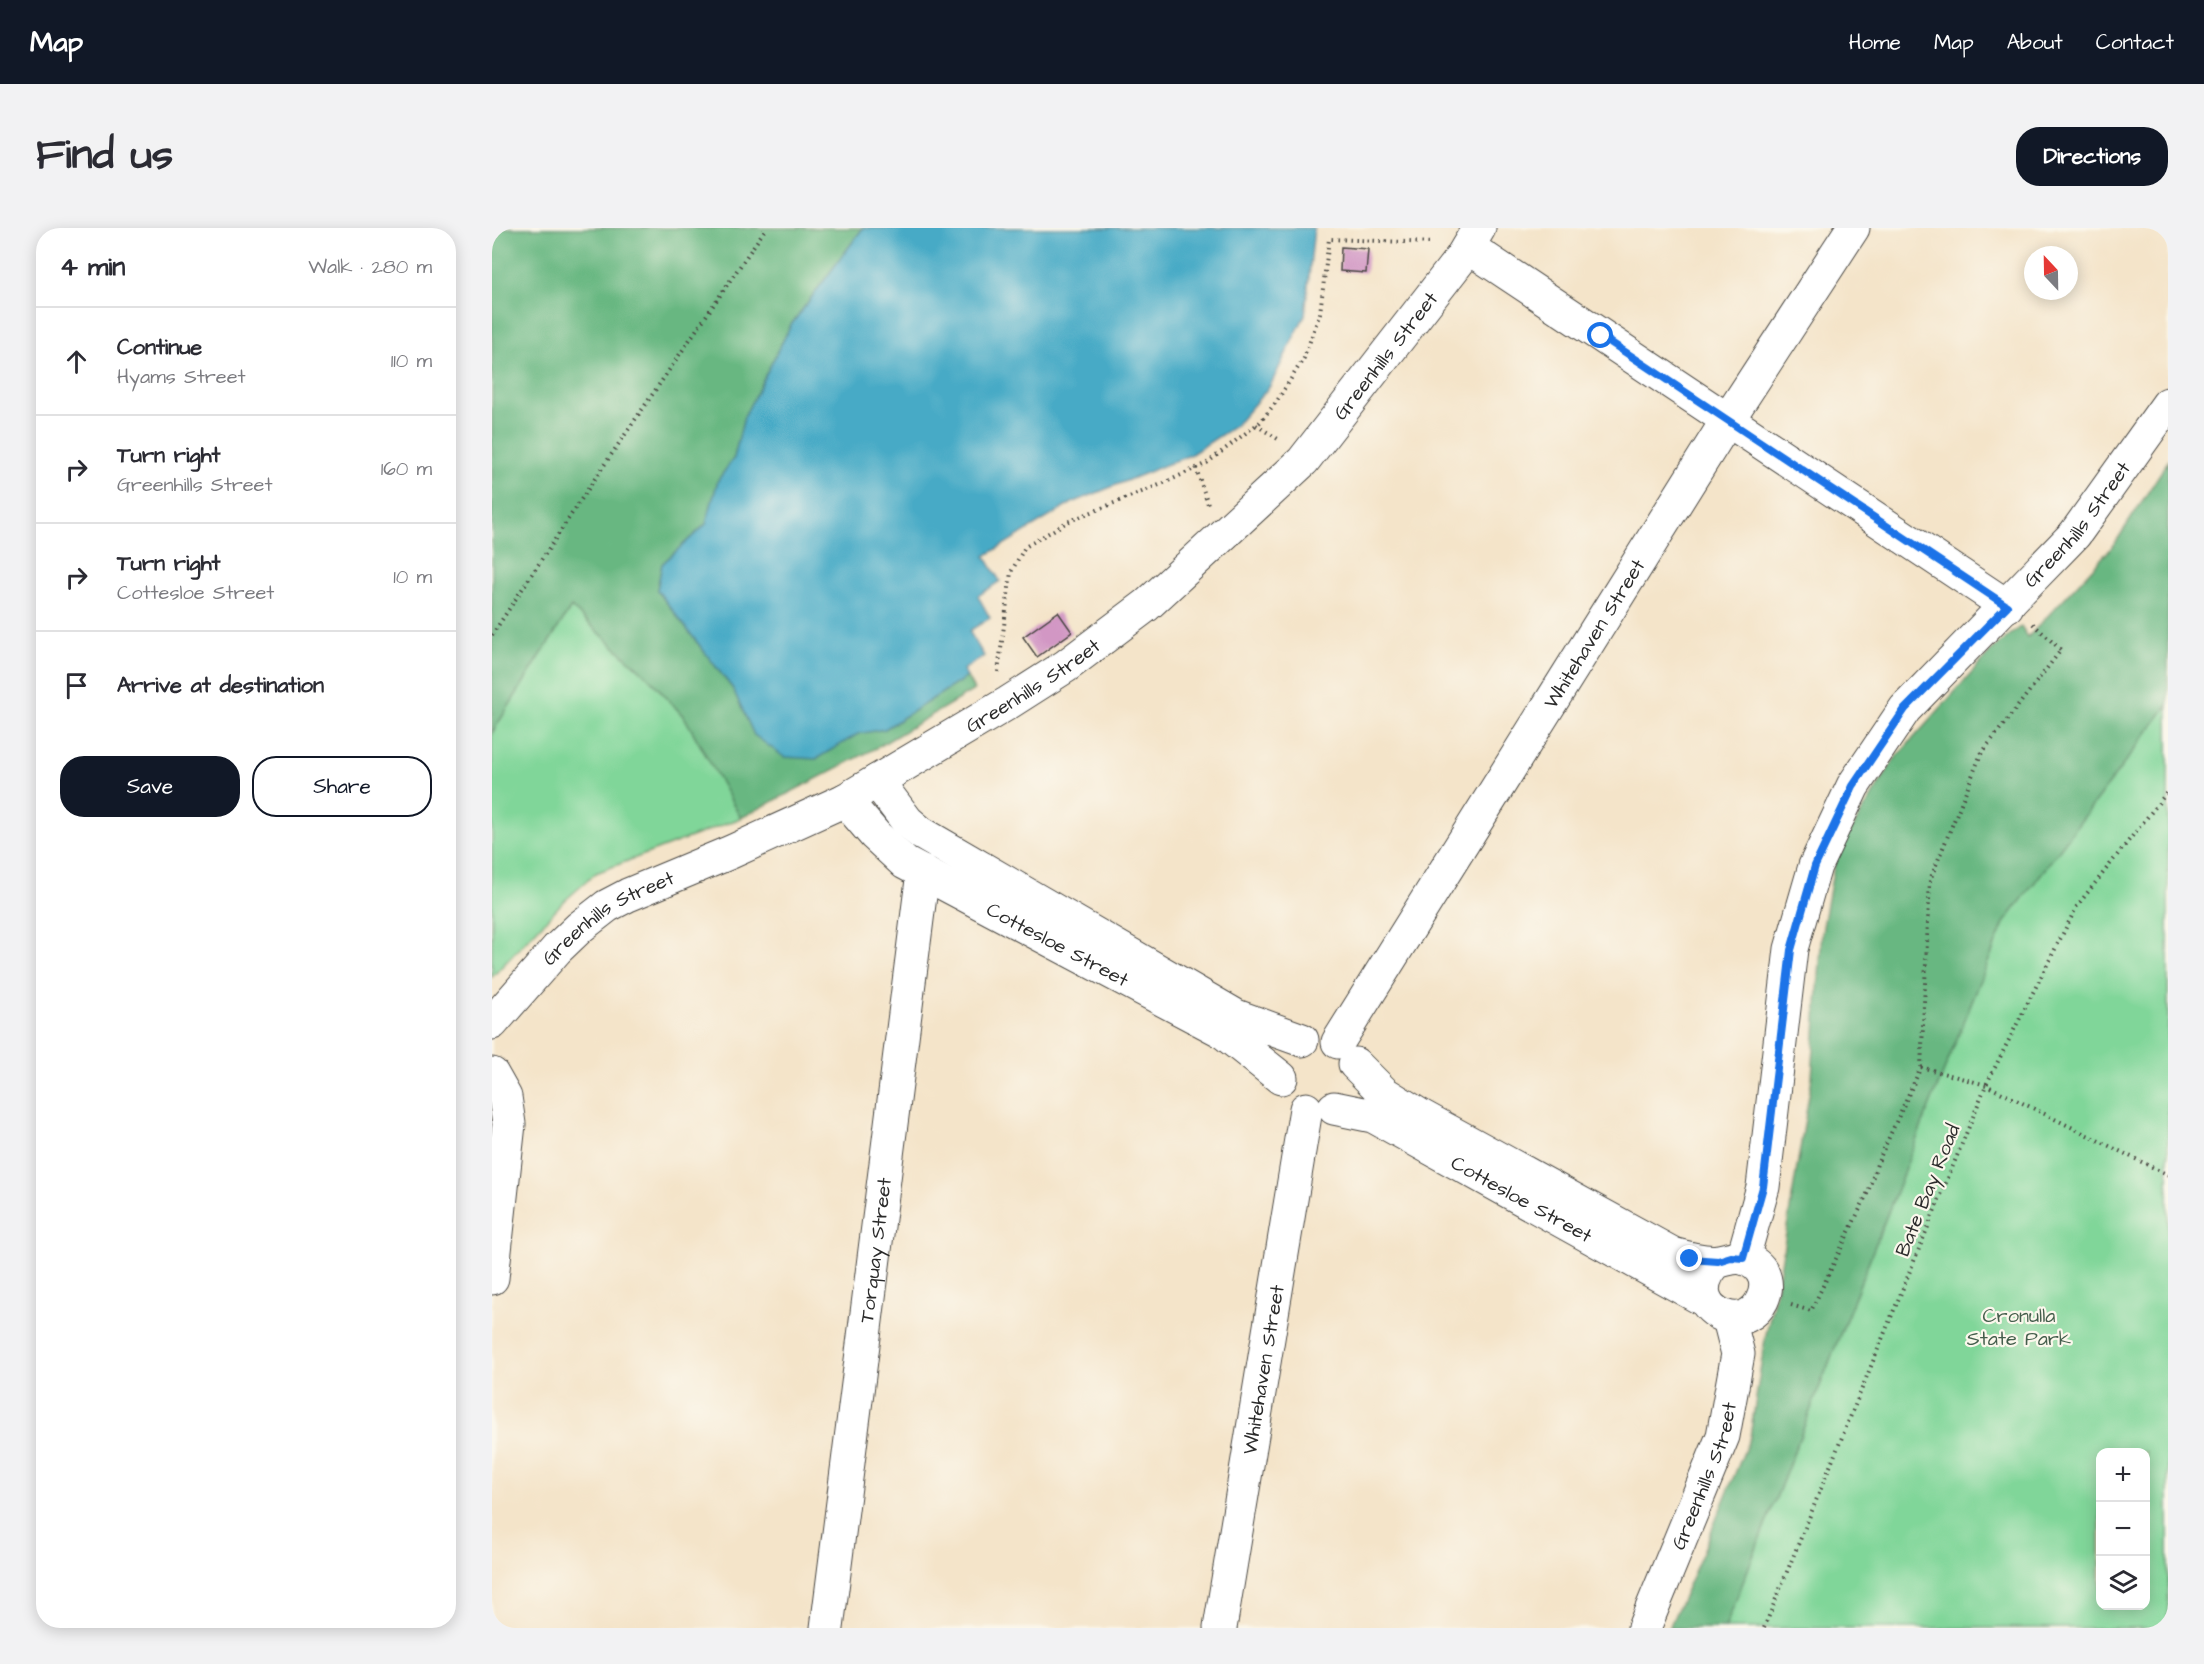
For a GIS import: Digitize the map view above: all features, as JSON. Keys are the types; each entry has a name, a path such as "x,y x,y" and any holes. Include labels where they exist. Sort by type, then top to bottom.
{"street":[{"name":"Whitehaven Street","path":"1347,1053 1727,421 1853,228"},
{"path":"1474,237 1727,421 2007,606"},
{"name":"Greenhills Street","path":"492,1023 557,949 579,927 607,906 844,800 1066,666 1147,605 1303,461 1474,237"},
{"name":"Greenhills Street","path":"1731,1259 1763,1187 1791,950 1815,866 1853,786 1905,709 2075,534 2168,404"},
{"name":"Cottesloe Street","path":"878,781 907,821 921,833 1236,1016 1302,1040"},
{"name":"Cottesloe Street","path":"844,800 892,853 923,873 1222,1031 1281,1078"},
{"name":"Torquay Street","path":"827,1628 923,873"},
{"path":"1314,1036 1327,1037 1347,1053 1356,1074 1350,1094 1320,1109 1296,1104 1289,1097 1283,1088 1282,1066 1292,1047 1302,1040 1314,1036"},
{"name":"Cottesloe Street","path":"1347,1053 1384,1093 1420,1116 1673,1254 1690,1259 1731,1259"},
{"path":"492,1074 505,1097 509,1124 492,1278"},
{"name":"Whitehaven Street","path":"1220,1628 1320,1109"},
{"name":"Cottesloe Street","path":"1320,1109 1373,1116 1718,1310"},
{"path":"1731,1259 1752,1262 1764,1278 1766,1288 1759,1307 1750,1315 1740,1318 1718,1310 1703,1290 1704,1279 1710,1268 1731,1259"},
{"name":"Greenhills Street","path":"1644,1628 1723,1436 1738,1353 1718,1310"}],"path":[{"path":"492,634 766,228"},
{"path":"998,673 1011,572 1025,547 1067,522 1207,463 1260,422 1277,401 1304,358 1320,313 1329,239 1436,243"},
{"path":"1804,1309 1811,1311 1868,1192 1877,1164 1921,1068 1930,880 1981,754 2061,650 2040,629"},
{"name":"Bate Bay Road","path":"1764,1628 1986,1086 2077,906 2168,791"},
{"path":"1921,1068 1986,1086 2168,1175"}],"green space":[{"path":"492,228 863,228 791,325 744,417 734,458 718,480 706,524 662,564 657,590 733,689 754,735 816,759 858,733 885,729 967,677 974,690 876,748 741,818 685,718 649,678 571,607 492,733"},
{"path":"2168,461 2168,705 2004,923 1928,1110 1725,1628 1669,1628 1750,1437 1765,1339 1778,1281 1812,1077 1822,932 1836,855 1894,760 1994,648 2021,626 2028,637 2114,545"},
{"path":"571,607 649,678 685,718 741,818 596,873 561,904 492,977 492,733"},
{"name":"Cronulla State Park","path":"2168,705 2168,1628 1725,1628 1928,1110 2004,923"}],"water":[{"path":"863,228 1314,228 1305,315 1270,386 1235,426 1190,455 1072,503 985,556 1000,581 978,596 990,618 969,631 984,656 963,670 967,677 885,729 858,734 816,759 784,757 754,735 733,689 657,590 662,564 706,524 718,480 734,458 744,417 791,325"}],"building":[{"path":"1341,247 1368,249 1366,273 1340,271"},
{"path":"1058,612 1072,632 1037,657 1023,637"}],"route":[{"path":"1601,336 2007,606 1905,709 1853,786 1815,866 1791,950 1763,1187 1743,1258 1731,1257 1718,1261 1690,1259"}]}
